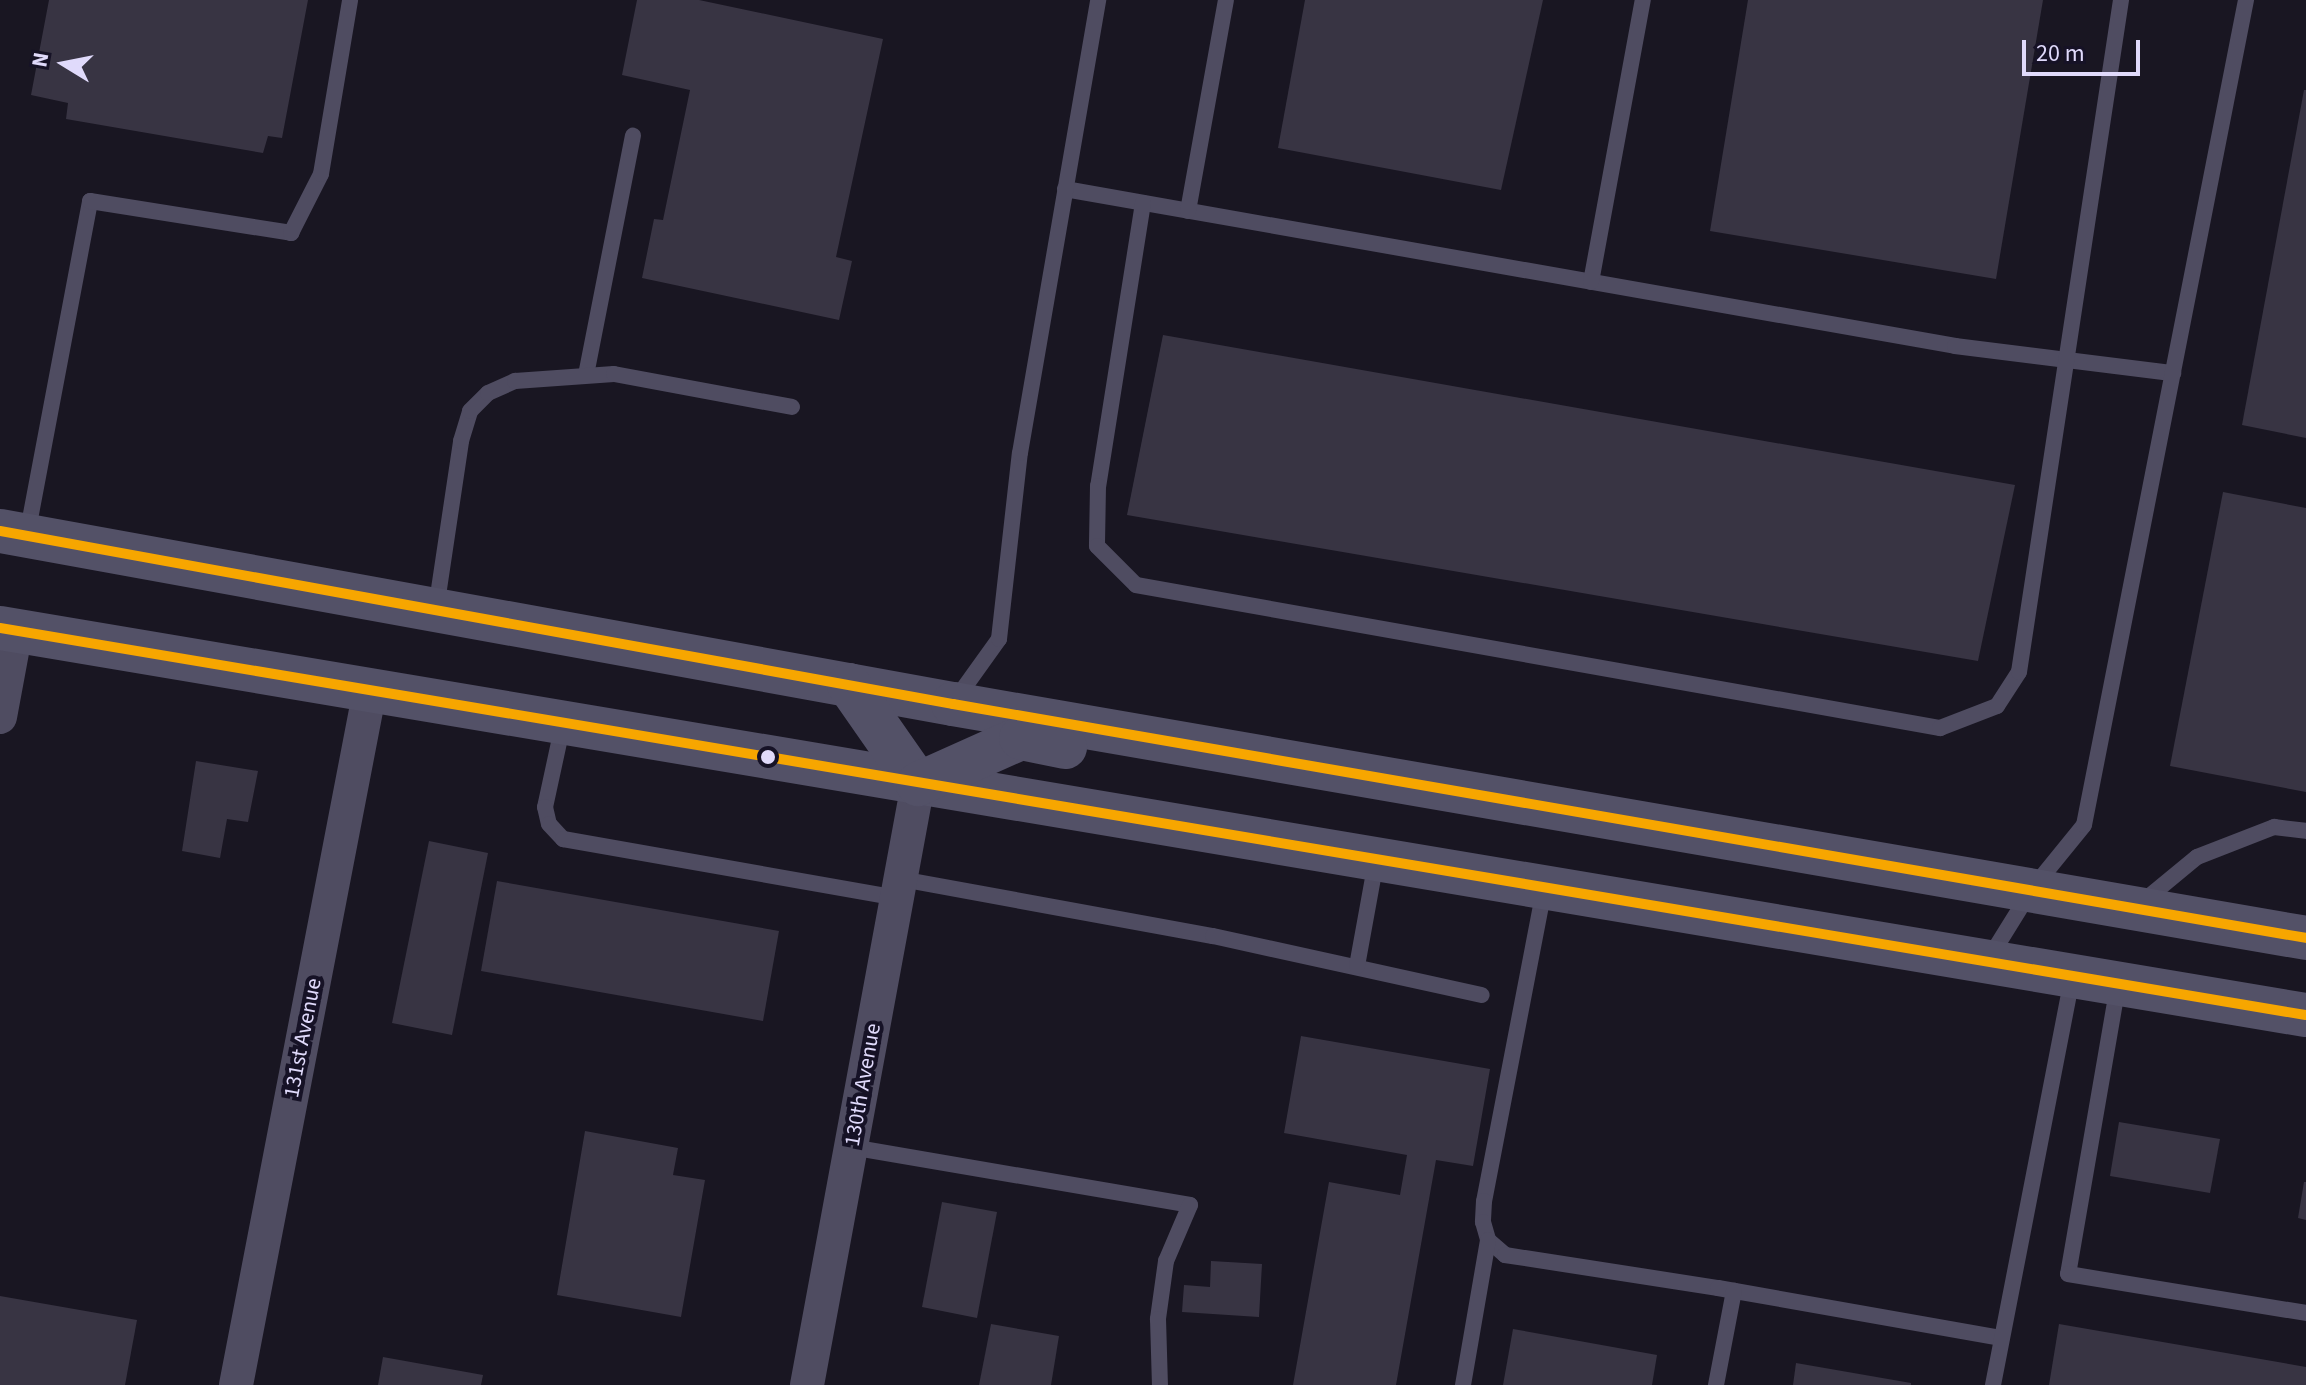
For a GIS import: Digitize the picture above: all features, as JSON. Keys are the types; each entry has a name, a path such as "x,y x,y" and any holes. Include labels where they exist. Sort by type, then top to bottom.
{"main road":[{"path":"13,534 953,704 2306,938"},
{"path":"8,630 2306,1015"},
{"path":"849,685 918,784"},
{"path":"918,784 1021,738 1232,777 1268,758"}],"street":[{"path":"0,717 8,630"},
{"name":"131st Avenue","path":"236,1385 370,690"},
{"name":"130th Avenue","path":"807,1385 918,784"}],"lane":[{"path":"13,534 90,201 291,233 321,174 350,0"},
{"path":"953,704 999,639 1020,453 1098,0"},
{"path":"1188,211 1226,0"},
{"path":"1591,282 1643,0"},
{"path":"1143,203 1098,486 1097,546 1136,585 1940,728 1997,706 2019,672 2121,0"},
{"path":"1987,962 2032,889 2084,825 2246,0"},
{"path":"586,375 633,136"},
{"path":"1065,189 1955,346 2173,373"},
{"path":"436,611 461,441 470,411 488,393 515,381 614,374 792,407"},
{"path":"563,723 545,807 549,824 563,839 899,889 1357,966 1482,995"},
{"path":"2136,908 2197,857 2274,827 2306,831"},
{"path":"1357,966 1377,860"},
{"path":"1463,1385 1488,1240 1483,1222 1484,1201 1544,888"},
{"path":"1993,1385 2072,976"},
{"path":"2118,984 2068,1274 2306,1313"},
{"path":"851,1147 1190,1205 1166,1261 1158,1319 1160,1385"},
{"path":"1488,1240 1505,1255 2002,1338"},
{"path":"1716,1385 1734,1291"}],"building":[{"path":"49,0 308,0 282,138 268,136 263,153 66,119 68,103 31,95"},
{"path":"637,0 699,0 883,39 836,257 852,261 839,320 642,278 654,219 663,220 690,90 622,75"},
{"path":"1305,0 1543,0 1501,190 1278,148"},
{"path":"1748,0 2043,0 1996,279 1710,231"},
{"path":"2306,90 2306,438 2242,425"},
{"path":"1163,335 2015,485 1978,661 1127,515"},
{"path":"2223,492 2306,508 2306,792 2170,766"},
{"path":"196,761 258,771 248,822 227,819 220,858 182,851"},
{"path":"429,841 488,853 452,1035 392,1023"},
{"path":"497,881 779,931 763,1021 481,971"},
{"path":"1301,1036 1490,1069 1473,1166 1436,1160 1396,1385 1293,1385 1329,1182 1400,1195 1407,1155 1284,1133"},
{"path":"2119,1122 2220,1139 2210,1193 2110,1176"},
{"path":"585,1131 678,1148 673,1175 705,1180 681,1317 557,1295"},
{"path":"2306,1182 2306,1220 2298,1218"},
{"path":"942,1202 997,1212 977,1318 922,1307"},
{"path":"1211,1261 1262,1264 1259,1317 1182,1312 1184,1285 1210,1287"},
{"path":"0,1296 137,1320 125,1385 0,1385"},
{"path":"991,1324 1059,1336 1051,1385 979,1385"},
{"path":"2059,1324 2306,1367 2306,1385 2049,1385"},
{"path":"1513,1329 1657,1355 1652,1385 1503,1385"},
{"path":"383,1357 483,1375 481,1385 378,1385"},
{"path":"1796,1363 1911,1383 1911,1385 1793,1385"}],"transit line":[{"path":"0,531 953,704 2306,938"},
{"path":"0,628 2306,1015"}]}
